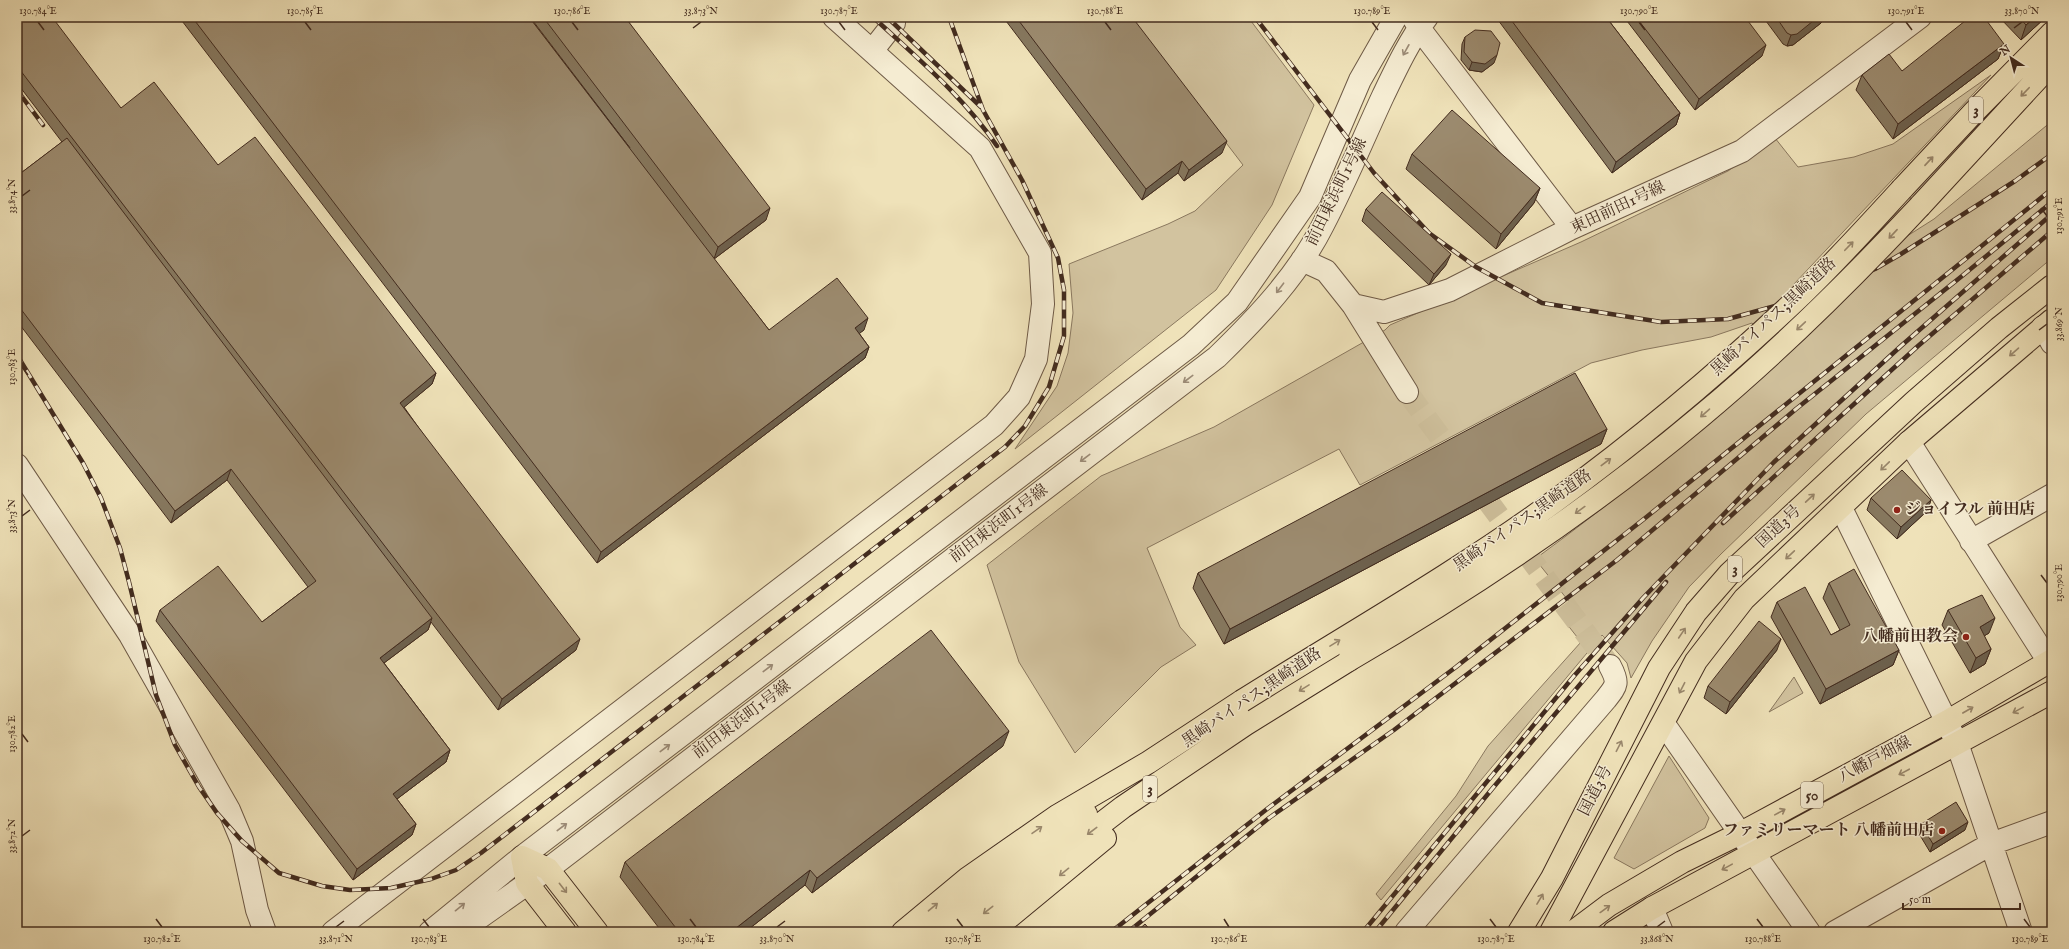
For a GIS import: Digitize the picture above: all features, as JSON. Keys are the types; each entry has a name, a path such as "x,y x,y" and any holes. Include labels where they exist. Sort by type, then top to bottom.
{"main road":[{"name":"黒崎バイパス;黒崎道路","path":"930,932 1005,873 1242,701 1481,551 1554,502 1623,450 1693,392 1798,298 1973,113 2052,33"},
{"name":"黒崎バイパス;黒崎道路","path":"960,932 1123,807 1246,724 1424,616 1496,570 1639,466 1700,418 1757,368 1866,263 2052,63"},
{"name":"国道3号","path":"1519,932 1552,878 1659,668 1696,612 1730,573 1914,402 1999,328 2052,286"},
{"name":"国道3号","path":"1551,932 1664,724 1696,661 1744,599 1909,442 2049,330"},
{"name":"八幡戸畑線","path":"1574,932 1610,905 1682,862 1741,833 1948,721 2050,661"},
{"name":"八幡戸畑線","path":"1614,932 1652,908 2052,692"},
{"path":"903,932 968,878 1051,820 1149,762 1242,701"},
{"path":"991,932 1246,724"},
{"path":"522,857 548,868 597,932"},
{"path":"522,857 527,883 565,932"}],"street":[{"path":"334,932 994,425 1019,397 1036,360 1043,304 1040,254 980,148 834,17"},
{"path":"872,51 894,23 893,17"},
{"name":"前田東浜町1号線","path":"430,932 522,857 1191,345 1237,302 1310,197 1360,80 1396,17"},
{"name":"東田前田1号線","path":"1353,305 1384,312 1450,290 1572,228 1742,151 1920,17"},
{"path":"1420,21 1572,228"},
{"name":"前田東浜町1号線","path":"459,932 548,868 1217,357 1259,316 1302,260 1323,226 1394,73 1420,21"},
{"path":"1302,260 1326,271 1353,305 1407,392"},
{"path":"1909,442 1971,541 2050,661"},
{"path":"17,465 130,635 230,810 242,841 257,910 265,932"},
{"path":"1971,541 2052,495"},
{"path":"1841,508 1948,721 1992,844 2021,932"},
{"path":"1406,932 1616,686 1616,677 1610,666"},
{"path":"1664,724 1809,932"},
{"path":"1835,932 1992,844 2052,822"},
{"path":"1652,908 1662,932"}],"shaded area":[{"path":"1130,17 1248,17 1314,105 1272,205 1216,290 1015,449 1057,386 1068,353 1073,313 1069,264 1168,224 1195,211 1243,165"},
{"path":"1991,75 1794,284 1865,280 1904,238 1934,219 2052,121 2052,258 1866,414 1721,554 1689,587 1652,641 1631,678 1627,663 1602,635 1381,900 1376,894 1456,796 1488,746 1581,642 1559,614 1571,604 1535,559 1661,462 1783,359 1752,323 1711,337 1642,350 1591,363 1360,485 1339,449 1147,548 1180,627 1196,645 1161,667 1075,753 1019,662 987,565 1101,476 1214,427 1385,330 1390,325 1581,242 1728,171 1775,138 1798,167 1854,157 1893,144"},
{"path":"1794,677 1803,693 1769,712"},
{"path":"1669,756 1709,818 1705,828 1634,869 1614,858"}],"building":[{"path":"17,17 52,17 121,108 154,82 218,165 255,137 436,373 400,403 580,639 502,699 17,66"},
{"path":"192,17 529,17 769,330 837,278 868,318 855,328 869,347 601,552"},
{"path":"543,17 625,17 770,208 718,247"},
{"path":"1016,17 1132,17 1227,141 1189,170 1182,161 1146,189"},
{"path":"1509,17 1606,17 1680,113 1616,162"},
{"path":"1636,17 1745,17 1766,45 1699,99"},
{"path":"1776,17 1818,17 1797,34 1791,35 1787,33"},
{"path":"1970,17 1984,17 2004,44 1898,124 1862,75 1889,54 1902,71"},
{"path":"2019,17 2035,17 2026,25"},
{"path":"1475,30 1491,31 1500,43 1497,55 1485,64 1472,62 1464,52 1465,37"},
{"path":"1452,110 1540,188 1501,234 1412,154"},
{"path":"67,138 432,618 380,658 450,750 393,794 416,824 357,869 160,610 218,566 262,622 316,581 231,469 175,511 17,304 17,176"},
{"path":"1382,192 1451,254 1434,274 1366,209"},
{"path":"1575,373 1607,429 1230,629 1198,573"},
{"name":"ジョイフル 前田店","path":"1902,470 1931,500 1901,527 1871,498"},
{"path":"1854,569 1899,650 1826,689 1777,602 1805,587 1831,635 1850,625 1829,583"},
{"path":"1982,595 1995,618 1980,627 1991,649 1976,658 1948,610"},
{"path":"1759,621 1781,639 1730,702 1708,686"},
{"path":"931,630 1009,731 817,878 810,870 731,932 679,932 625,862"},
{"name":"ファミリーマート 八幡前田店","path":"1956,802 1968,822 1933,844 1921,824"},
{"path":"1145,924 1152,932 1136,932"}],"tunnel":[{"path":"1407,392 1610,666"}],"railway":[{"path":"873,17 939,78 984,128 997,146"},
{"path":"887,17 981,107"},
{"path":"17,355 83,463 101,498 120,548 156,695 175,745 199,787 217,813 242,841 279,873 322,886 350,890 391,888 431,879 456,870 481,853 1005,447 1025,426 1049,387 1064,336 1064,290 1058,258 1022,180 983,110 949,17"},
{"path":"1255,17 1374,173 1429,233 1476,267 1542,303 1661,322 1728,319 1818,294 1875,269 1901,254 2015,181 2052,154"},
{"path":"17,90 43,125"},
{"path":"1111,932 1267,809 1456,667 1644,519 2052,189"},
{"path":"1128,932 1269,818 1394,730 1617,560 1796,409 2052,202"},
{"path":"1363,932 1574,676 1643,598 1774,462 1901,346 2052,214"},
{"path":"1723,523 1918,346 2052,231"},
{"path":"1375,932 1492,789 1666,582"}],"place":[{"name":"ジョイフル 前田店","path":"1897,510"},
{"name":"八幡前田教会","path":"1966,637"},
{"name":"ファミリーマート 八幡前田店","path":"1942,831"}]}
